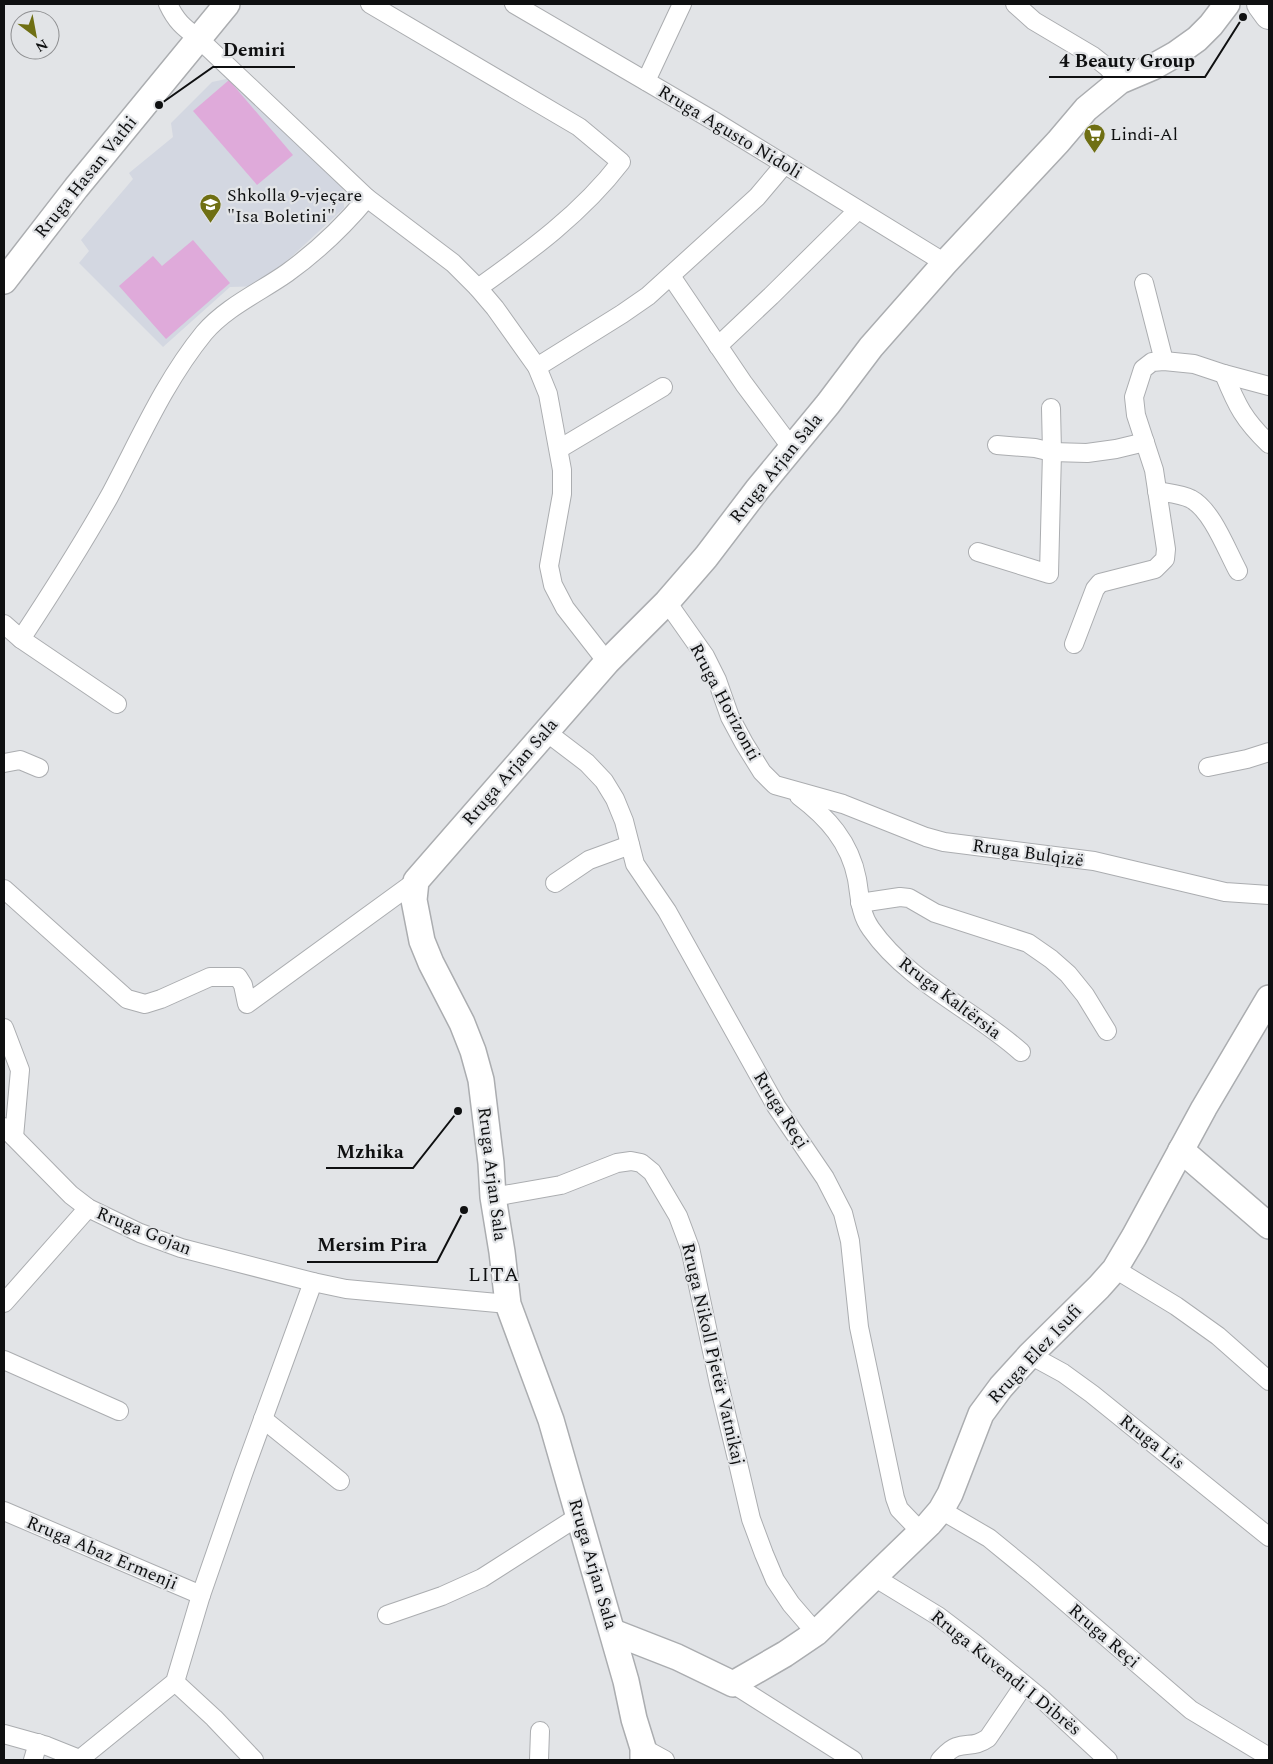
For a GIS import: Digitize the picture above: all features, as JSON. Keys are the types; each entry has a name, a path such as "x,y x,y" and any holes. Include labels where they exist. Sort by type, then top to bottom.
{"main road":[{"path":"1260,4 1269,16"}],"street":[{"path":"168,4 178,22 198,38 367,198 453,263 495,308 537,367 548,394 562,470 562,494 549,566 554,585 565,608 607,662"},
{"name":"Rruga Hasan Vathi","path":"4,281 226,4"},
{"path":"370,4 579,127 621,162 607,181 572,215 530,251 478,288"},
{"name":"Rruga Agusto Nidoli","path":"514,4 714,121 945,263"},
{"path":"646,81 682,4"},
{"path":"1015,4 1034,21 1093,56 1120,81"},
{"name":"Rruga Arjan Sala","path":"643,1754 613,1632 551,1420 508,1304 481,1080 473,1051 462,1023 431,963 422,940 414,900 416,881 545,731 607,662 667,602 706,558 871,347 1086,109 1120,81 1153,67 1197,39 1211,25 1227,4"},
{"path":"537,367 622,314 671,276 757,197 784,165"},
{"path":"21,639 85,539 159,402 189,352 206,330 226,313 315,252 340,229 367,198"},
{"path":"718,346 858,210"},
{"path":"671,276 718,346 791,447"},
{"path":"1144,283 1164,361"},
{"path":"1074,644 1095,589 1100,583 1155,569 1165,559 1166,549 1154,470 1136,415 1134,397 1143,369 1152,362 1164,361 1194,364 1269,386"},
{"path":"1224,374 1236,404 1248,422 1269,444"},
{"path":"559,449 663,387"},
{"path":"978,552 1049,574 1052,452 1051,408"},
{"path":"997,445 1035,448 1052,452 1087,453 1116,449 1144,442"},
{"path":"1157,491 1190,498 1199,504 1210,518 1238,571"},
{"name":"Rruga Horizonti","path":"667,602 705,656 717,680 730,717 762,772 775,785 792,791"},
{"path":"4,624 21,639 117,704"},
{"name":"Rruga Reçi","path":"545,731 587,763 604,781 615,799 624,821 635,864 667,911 776,1106 825,1178 843,1213 850,1241 859,1327 895,1498 899,1509 921,1532"},
{"path":"1208,767 1247,759 1269,752"},
{"path":"4,763 20,760 39,768"},
{"name":"Rruga Bulqizë","path":"792,791 843,804 926,838 944,842 1094,861 1225,892 1269,895"},
{"name":"Rruga Kaltërsia","path":"792,791 819,812 832,826 844,845 852,861 863,915 870,928 888,950 910,971 977,1018 1021,1052"},
{"path":"556,883 589,860 630,845"},
{"path":"4,889 127,999 145,1004 161,999 210,977 238,977 244,985 247,1004 416,881"},
{"path":"860,903 900,897 909,898 935,913 1028,943 1068,974 1085,995 1107,1031"},
{"name":"Rruga Elez Isufi","path":"733,1684 800,1645 816,1633 921,1532 941,1510 958,1475 981,1414 1001,1387 1030,1354 1115,1269 1180,1150 1269,998"},
{"path":"4,1028 20,1070 9,1132"},
{"name":"Rruga Gojan","path":"9,1132 71,1195 88,1208 140,1233 181,1248 313,1282 388,1294 508,1304"},
{"path":"1180,1150 1269,1226"},
{"name":"Rruga Nikoll Pjetër Vatnikaj","path":"494,1197 561,1185 617,1163 630,1161 641,1163 652,1172 678,1216 690,1248 698,1278 719,1384 751,1519 775,1580 816,1633"},
{"path":"4,1303 88,1208"},
{"path":"1115,1269 1183,1311 1218,1336 1269,1381"},
{"path":"4,1734 38,1743 81,1760 175,1682 201,1595 313,1282"},
{"name":"Rruga Lis","path":"1030,1354 1063,1373 1092,1394 1269,1537"},
{"path":"4,1360 119,1411"},
{"path":"263,1419 340,1481"},
{"name":"Rruga Reçi","path":"941,1510 996,1544 1191,1710 1269,1757"},
{"name":"Rruga Abaz Ermenji","path":"4,1511 201,1595"},
{"path":"387,1615 442,1596 482,1578 579,1516"},
{"name":"Rruga Kuvendi I Dibrës","path":"874,1577 938,1616 975,1644 1088,1740 1108,1760"},
{"path":"613,1632 677,1657 733,1684 853,1760"},
{"path":"175,1682 214,1718 254,1760"},
{"path":"940,1760 950,1750 957,1747 972,1746 988,1738 1024,1685"},
{"path":"539,1760 540,1731"},
{"path":"33,1760 38,1743"},
{"path":"643,1754 665,1760"}],"shaded area":[{"name":"Shkolla 9-vjeçare \"Isa Boletini\"","path":"231,78 343,186 344,208 260,286 230,287 163,347 79,263 89,251 81,240 133,179 129,173 173,137 171,123 212,82"},
{"path":"229,80 293,155 257,185 193,111"},
{"path":"193,240 230,283 166,339 119,286 153,256 162,266"}],"place":[{"name":"4 Beauty Group","path":"1243,17"},
{"name":"Demiri","path":"159,105"},
{"name":"Lindi-Al","path":"1094,153"},
{"name":"Shkolla 9-vjeçare \"Isa Boletini\"","path":"211,224"},
{"name":"Mzhika","path":"458,1111"},
{"name":"Mersim Pira","path":"464,1210"}],"district":[{"name":"LITA","path":"494,1275"}]}
